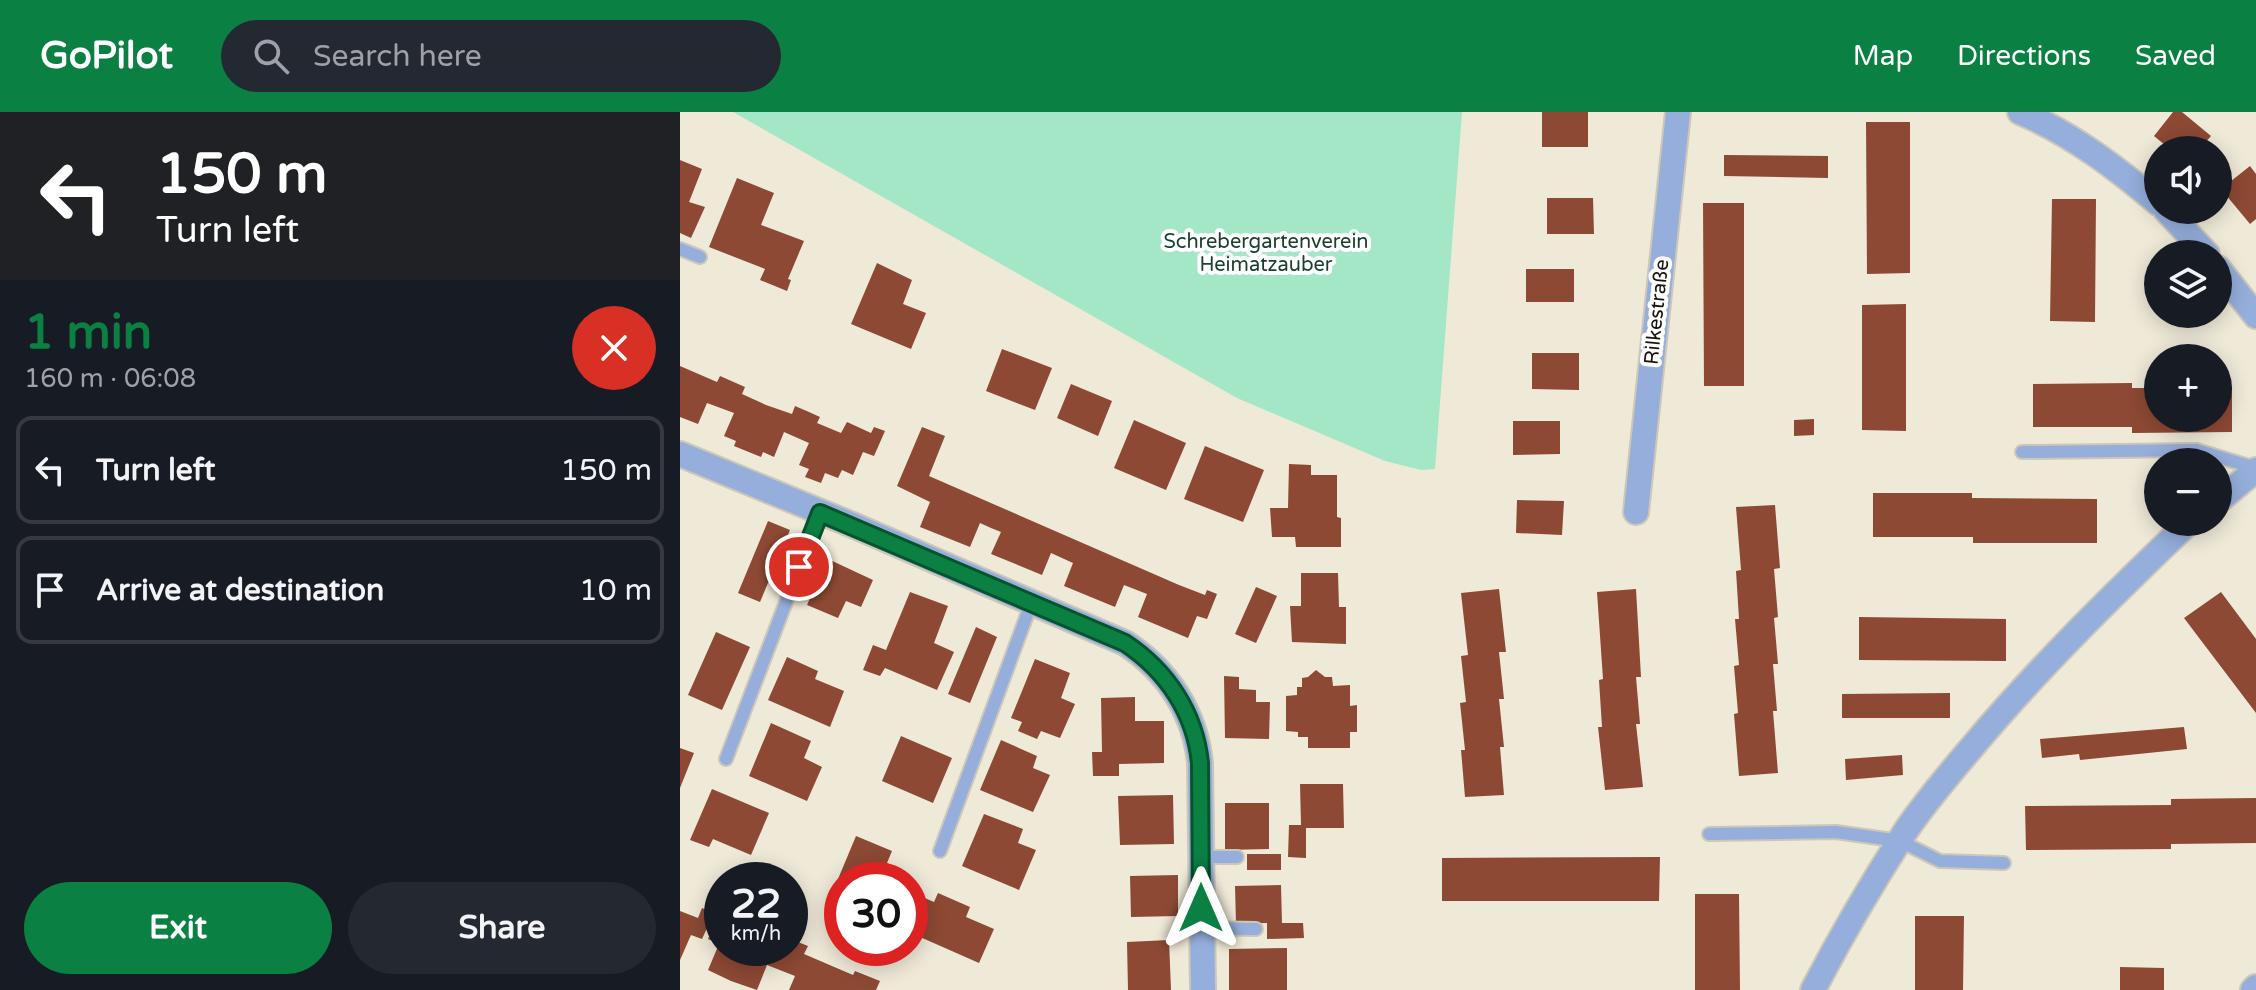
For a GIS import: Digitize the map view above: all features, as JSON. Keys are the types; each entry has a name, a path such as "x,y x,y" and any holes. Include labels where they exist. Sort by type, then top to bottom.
{"street":[{"name":"Rilkestraße","path":"1636,512 1678,112"},
{"path":"2020,112 2081,143 2144,191"},
{"path":"2179,224 2194,240"},
{"path":"2232,286 2256,316"},
{"path":"680,454 1125,643 1160,671 1179,697 1198,740 1203,990"},
{"path":"2232,489 2256,469"},
{"path":"1813,990 1858,907 1900,841 1948,776 2015,696 2087,619 2174,536"}],"lane":[{"path":"680,249 700,257"},
{"path":"2022,452 2196,450 2256,469"},
{"path":"726,759 820,513"},
{"path":"940,851 1031,604"},
{"path":"1709,834 1836,832 1900,841 1940,861 2004,863"},
{"path":"1201,857 1237,857"},
{"path":"1202,928 1256,929"}],"green space":[{"name":"Schrebergartenverein Heimatzauber","path":"733,112 1462,112 1435,469 1421,470 1385,461 1237,398"}],"building":[{"path":"1542,112 1588,112 1588,147 1542,147"},
{"path":"2173,112 2182,112 2211,136 2154,136"},
{"path":"1866,122 1910,122 1910,273 1867,274"},
{"path":"1724,155 1828,156 1828,178 1724,176"},
{"path":"680,160 702,169 689,202 705,207 691,238 680,233"},
{"path":"2250,166 2256,174 2256,219 2250,224 2232,202 2232,180"},
{"path":"737,178 774,193 761,225 804,241 788,279 791,280 787,291 760,280 765,269 709,247"},
{"path":"1547,198 1593,198 1594,234 1547,234"},
{"path":"2052,199 2096,199 2095,322 2050,321"},
{"path":"1703,203 1744,203 1744,386 1704,386"},
{"path":"877,263 912,280 903,304 926,313 911,349 851,324"},
{"path":"1526,269 1574,269 1574,302 1526,302"},
{"path":"1906,304 1906,431 1862,430 1862,305"},
{"path":"1002,349 1052,368 1035,410 986,391"},
{"path":"1532,353 1579,353 1579,390 1532,389"},
{"path":"680,366 717,382 720,376 745,387 742,394 766,405 792,414 795,406 820,417 817,423 841,433 847,422 871,433 874,427 885,431 874,456 863,452 853,475 842,470 838,478 825,473 821,483 805,477 809,469 799,465 809,443 784,432 774,457 763,452 761,457 734,446 736,441 724,436 734,413 707,403 698,424 680,417"},
{"path":"2132,383 2132,388 2144,388 2144,432 2232,432 2132,433 2132,427 2033,427 2033,384"},
{"path":"1071,384 1112,401 1098,436 1057,418"},
{"path":"1814,419 1814,435 1794,436 1794,420"},
{"path":"1134,420 1186,443 1166,490 1114,468"},
{"path":"1513,421 1560,421 1560,454 1513,455"},
{"path":"922,427 945,436 929,476 1179,585 1205,595 1207,590 1217,594 1207,619 1197,616 1188,638 1138,617 1147,594 1124,585 1115,607 1064,586 1073,563 1051,553 1042,575 991,554 1001,532 980,523 970,547 920,527 930,502 897,486"},
{"path":"1205,446 1264,470 1243,522 1184,499"},
{"path":"1289,464 1311,465 1311,475 1337,475 1341,547 1296,547 1295,537 1272,537 1270,508 1288,508"},
{"path":"1873,493 1972,493 1972,498 2097,499 2097,543 1973,543 1973,537 1873,537"},
{"path":"1517,500 1564,501 1562,535 1516,533"},
{"path":"1775,505 1780,568 1774,569 1778,664 1773,664 1777,711 1773,711 1778,773 1739,776 1734,714 1738,713 1734,666 1739,665 1735,619 1739,619 1736,571 1741,570 1736,507"},
{"path":"768,521 790,530 760,602 738,593"},
{"path":"828,559 873,580 861,607 846,601 838,618 807,605"},
{"path":"1301,573 1338,573 1339,607 1346,607 1346,644 1292,642 1290,606 1301,606"},
{"path":"1256,587 1277,596 1256,643 1235,634"},
{"path":"1499,589 1506,652 1499,652 1504,699 1499,699 1504,747 1500,747 1504,795 1465,797 1461,750 1465,750 1460,703 1466,702 1461,656 1468,655 1461,593"},
{"path":"1636,589 1641,677 1636,677 1640,724 1636,724 1643,787 1605,790 1598,727 1602,727 1599,680 1603,679 1597,592"},
{"path":"910,592 948,606 934,643 954,652 937,690 885,668 880,676 863,670 873,645 886,650"},
{"path":"2221,592 2256,639 2256,713 2184,618"},
{"path":"1859,617 2006,619 2006,661 1859,660"},
{"path":"976,627 997,637 970,703 948,694"},
{"path":"716,632 750,647 722,710 688,695"},
{"path":"787,657 818,671 815,679 844,691 830,727 768,700"},
{"path":"1035,659 1070,673 1061,698 1075,704 1060,738 1041,731 1037,739 1018,731 1022,722 1011,718"},
{"path":"1316,670 1325,677 1332,677 1333,686 1350,685 1350,706 1357,705 1357,732 1350,732 1350,748 1308,748 1308,737 1298,737 1298,732 1286,731 1286,696 1297,695 1297,687 1302,687 1302,678"},
{"path":"1224,676 1239,677 1239,689 1256,690 1256,702 1270,702 1269,739 1225,738"},
{"path":"1950,693 1950,718 1842,718 1842,694"},
{"path":"1135,697 1135,721 1164,721 1164,763 1119,764 1119,776 1093,776 1092,752 1102,752 1101,698"},
{"path":"771,723 811,741 804,758 822,767 807,801 749,776"},
{"path":"2184,727 2187,749 2080,760 2079,754 2042,758 2040,739"},
{"path":"901,736 952,758 933,803 882,781"},
{"path":"1001,740 1037,756 1033,768 1050,775 1033,812 980,790"},
{"path":"680,748 694,753 680,788"},
{"path":"1902,755 1903,775 1846,780 1845,759"},
{"path":"1300,784 1343,784 1344,828 1306,828 1306,858 1288,857 1289,825 1301,825"},
{"path":"712,789 769,813 751,855 713,839 709,847 690,840"},
{"path":"1173,795 1174,844 1120,845 1118,796"},
{"path":"2256,798 2256,843 2171,844 2171,849 2026,850 2025,806 2171,805 2171,799"},
{"path":"1225,803 1269,803 1269,849 1225,850"},
{"path":"984,814 1023,829 1018,843 1036,850 1019,890 962,866"},
{"path":"856,836 892,851 887,862 845,862"},
{"path":"1247,854 1281,854 1281,870 1247,870"},
{"path":"1660,857 1659,901 1442,901 1442,858"},
{"path":"1178,875 1178,916 1131,917 1130,876"},
{"path":"1281,885 1282,923 1303,923 1304,938 1267,939 1267,923 1236,924 1235,886"},
{"path":"938,893 970,907 966,917 994,929 979,963 928,941 928,899 934,902"},
{"path":"1695,894 1739,894 1740,990 1695,990"},
{"path":"704,909 704,935 702,939 691,935 680,960 680,911 698,918"},
{"path":"1915,916 1964,916 1963,990 1915,990"},
{"path":"1169,940 1171,990 1128,990 1127,942"},
{"path":"1287,948 1287,990 1229,990 1229,949"},
{"path":"808,956 824,963 824,966 853,975 855,971 880,981 876,990 789,990 795,976 770,966 808,966"},
{"path":"710,966 767,966 757,990 708,970"},
{"path":"2120,967 2164,968 2164,990 2120,990"}],"route":[{"path":"799,567 820,513 1125,643 1142,654 1160,671 1179,697 1198,740 1201,908"}]}
